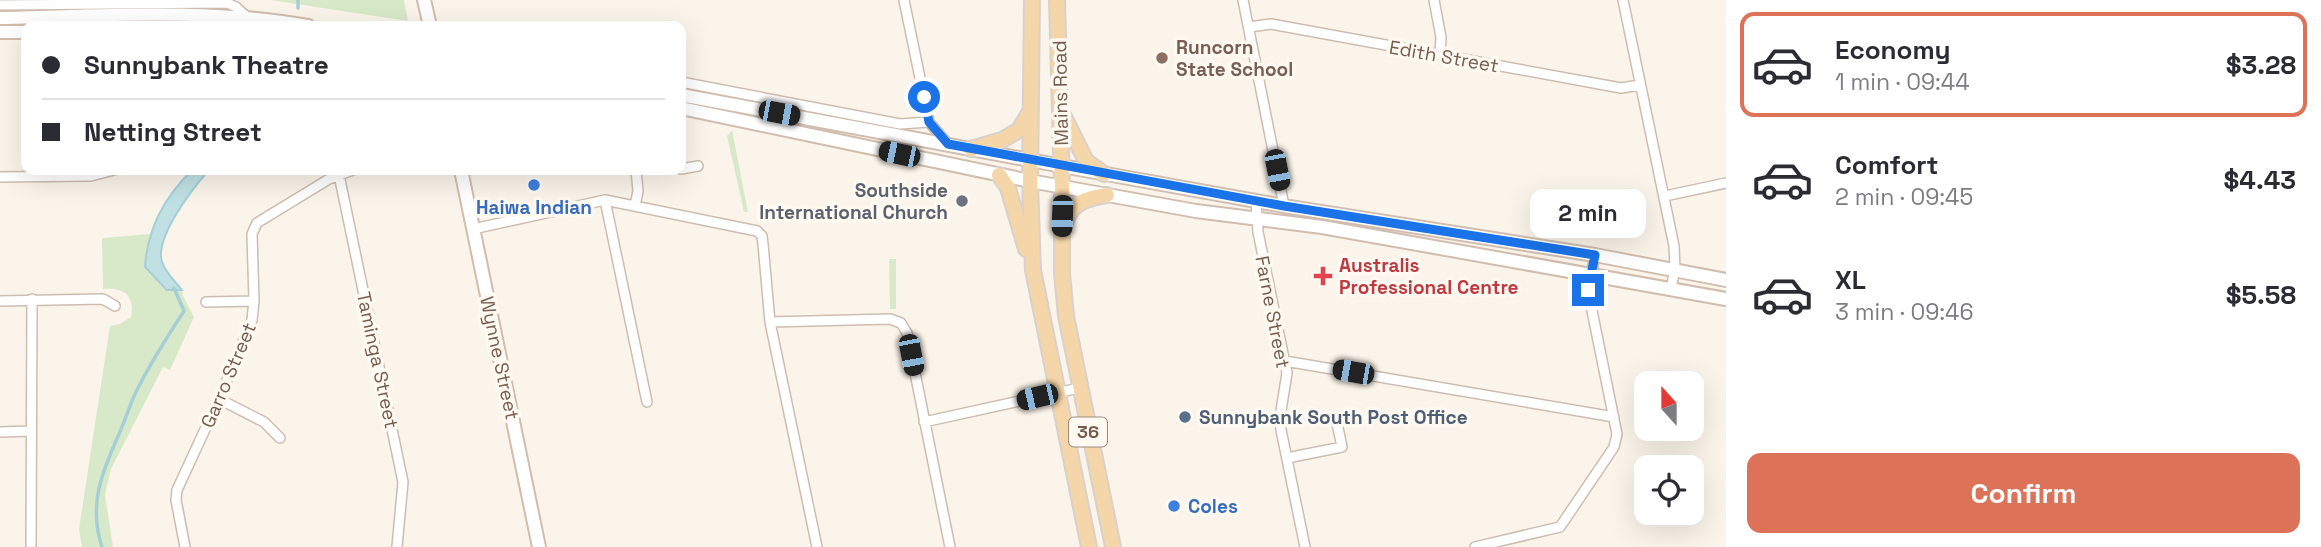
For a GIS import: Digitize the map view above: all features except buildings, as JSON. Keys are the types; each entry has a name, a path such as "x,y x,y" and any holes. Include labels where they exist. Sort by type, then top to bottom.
{"main road":[{"path":"424,0 429,21"},
{"name":"Mains Road","path":"1030,181 1032,0"},
{"name":"Mains Road","path":"1057,0 1062,187"},
{"path":"0,18 197,15 274,21"},
{"path":"0,32 21,32"},
{"path":"686,96 1284,206 1595,255 1726,280"},
{"path":"1059,107 1086,161 1104,174"},
{"path":"971,149 1002,140 1019,130 1031,108"},
{"path":"686,109 1062,187 1255,219 1322,227 1726,299"},
{"name":"Wynne Street","path":"462,175 539,547"},
{"path":"999,175 1008,188 1033,270"},
{"name":"36","path":"1030,181 1033,270 1040,314 1089,547"},
{"name":"36","path":"1062,187 1061,233 1066,316 1113,547"},
{"path":"1061,233 1071,208 1087,198 1107,195"}],"street":[{"path":"904,0 929,122 948,144"},
{"path":"1243,0 1284,206"},
{"path":"1433,0 1441,37 1440,55"},
{"path":"1623,0 1674,246 1675,270 1671,288"},
{"path":"0,5 227,3 236,6 247,17"},
{"name":"Edith Street","path":"1249,27 1271,24 1621,88 1640,85"},
{"path":"686,83 900,124 929,122"},
{"path":"686,168 698,166"},
{"path":"0,177 95,175"},
{"name":"Garro Street","path":"185,547 176,500 177,490 252,320 252,233 257,223 339,175"},
{"name":"Taminga Street","path":"339,175 402,482 397,547"},
{"path":"635,206 638,191 636,175"},
{"path":"1665,196 1726,183"},
{"path":"473,229 605,200 757,231 762,236 770,322 817,547"},
{"path":"605,200 647,402"},
{"name":"Farne Street","path":"1256,200 1255,219 1287,373 1280,417 1306,547"},
{"path":"1475,547 1560,527 1614,447 1617,434 1588,290 1595,255"},
{"path":"31,547 32,299"},
{"path":"0,301 103,299 115,306"},
{"path":"206,302 254,301"},
{"path":"770,322 890,319 901,323 907,333 950,547"},
{"path":"1285,361 1614,417"},
{"path":"924,422 1079,388"},
{"path":"219,399 264,422 280,438"},
{"path":"1287,458 1342,447 1337,423"},
{"path":"0,432 30,431"}],"green space":[{"path":"270,0 404,0 408,21"},
{"path":"732,130 748,212 744,212 727,136"},
{"path":"150,234 148,244 167,290 182,290 194,317 170,370 163,367 111,469 105,495 113,547 82,547 79,529 110,326 120,324 131,317 132,309 129,298 122,291 103,289 102,238"},
{"path":"889,259 896,259 896,309 890,309"}],"water":[{"path":"187,175 205,175 171,223 162,247 164,266 182,290 167,290 145,267 154,226 173,191"}],"waterway":[{"path":"298,0 298,8"},
{"path":"102,547 96,517 102,475 135,394 184,311 174,288"}],"place":[{"name":"Runcorn State School","path":"1162,58"},
{"name":"Haiwa Indian","path":"534,185"},
{"name":"Southside International Church","path":"962,201"},
{"name":"Australis Professional Centre","path":"1323,276"},
{"name":"Sunnybank South Post Office","path":"1185,417"},
{"name":"Coles","path":"1174,506"}],"route":[{"path":"924,97 929,122 948,144 1284,206 1595,255 1588,290"}]}
